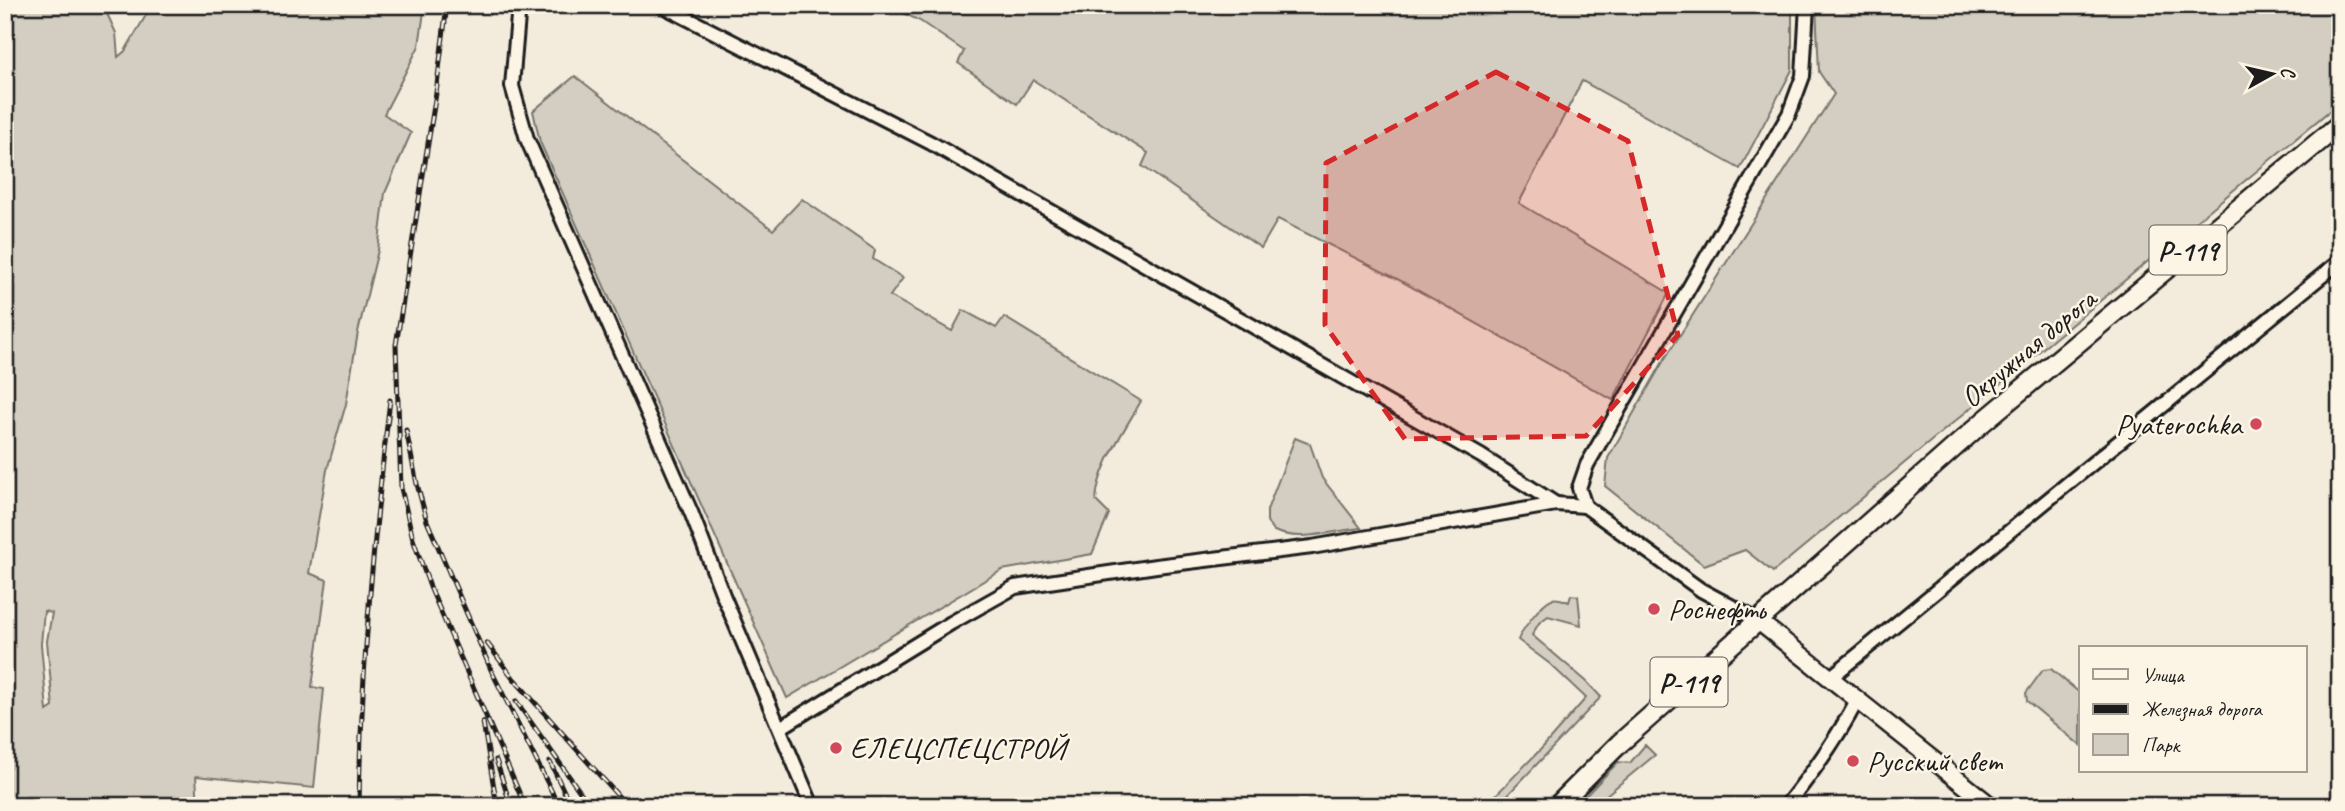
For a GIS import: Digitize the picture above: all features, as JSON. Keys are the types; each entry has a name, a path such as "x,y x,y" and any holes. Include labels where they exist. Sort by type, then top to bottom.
{"highway":[{"name":"Окружная дорога","path":"1757,621 1983,422 2340,124"},
{"name":"Р-119","path":"1557,806 1620,743 1757,621"}],"main road":[{"path":"1757,621 1991,806"}],"street":[{"path":"519,5 512,86 527,139 691,512 813,806"},
{"path":"661,5 931,143 1481,456 1556,504"},
{"path":"1585,506 1579,488 1587,465 1789,114 1803,76 1807,5"},
{"path":"1830,678 2340,261"},
{"path":"779,728 951,622 1015,587 1312,547 1556,504 1585,506 1700,590 1757,621"},
{"path":"1786,806 1820,763 1857,699"}],"highlighted area":[{"path":"1496,72 1628,141 1678,335 1586,436 1405,439 1325,325 1326,163"}],"green space":[{"path":"5,5 103,5 116,33 118,57 125,51 152,5 425,5 419,46 384,114 411,133 385,193 378,250 358,332 346,404 327,470 309,573 327,580 312,687 324,689 314,788 196,776 198,806 5,806","holes":["44,611 52,613 47,641 53,707 47,711 41,644"]},
{"path":"887,5 1792,5 1792,70 1740,169 1582,81 1519,203 1669,293 1613,400 1399,280 1278,219 1261,248 1142,166 1148,153 1033,80 1017,104 958,63 964,51 920,21"},
{"path":"1816,5 2340,5 2340,102 1773,572 1745,550 1704,565 1605,486 1608,458 1664,360 1834,94 1819,72"},
{"path":"575,76 773,230 802,199 875,250 873,259 903,278 890,296 952,331 963,310 996,328 1004,317 1141,401 1113,449 1101,476 1096,501 1109,514 1092,554 1002,570 787,698 540,142 533,111"},
{"path":"1295,438 1310,444 1322,478 1361,528 1304,536 1272,530 1267,521 1267,510"},
{"path":"1571,595 1578,596 1581,625 1548,616 1539,623 1532,635 1601,697 1497,806 1485,806 1586,698 1550,664 1518,640 1543,605 1554,598 1569,602"},
{"path":"2051,669 2079,692 2079,744 2027,701 2026,693 2043,670"},
{"path":"1645,745 1655,755 1593,806 1576,806 1618,762 1630,763"}],"railway":[{"path":"447,5 436,93 396,345 401,488 413,539 430,587 525,806"},
{"path":"359,806 369,603 390,400"},
{"path":"406,430 427,521 492,672 559,806"},
{"path":"487,643 514,679 627,806"},
{"path":"516,701 590,806"},
{"path":"483,722 497,806"},
{"path":"496,760 511,806"},
{"path":"550,762 571,806"}],"place":[{"name":"Pyaterochka","path":"2256,424"},
{"name":"Роснефть","path":"1654,609"},
{"name":"ЕЛЕЦСПЕЦСТРОЙ","path":"836,748"},
{"name":"Русский свет","path":"1853,761"}]}
